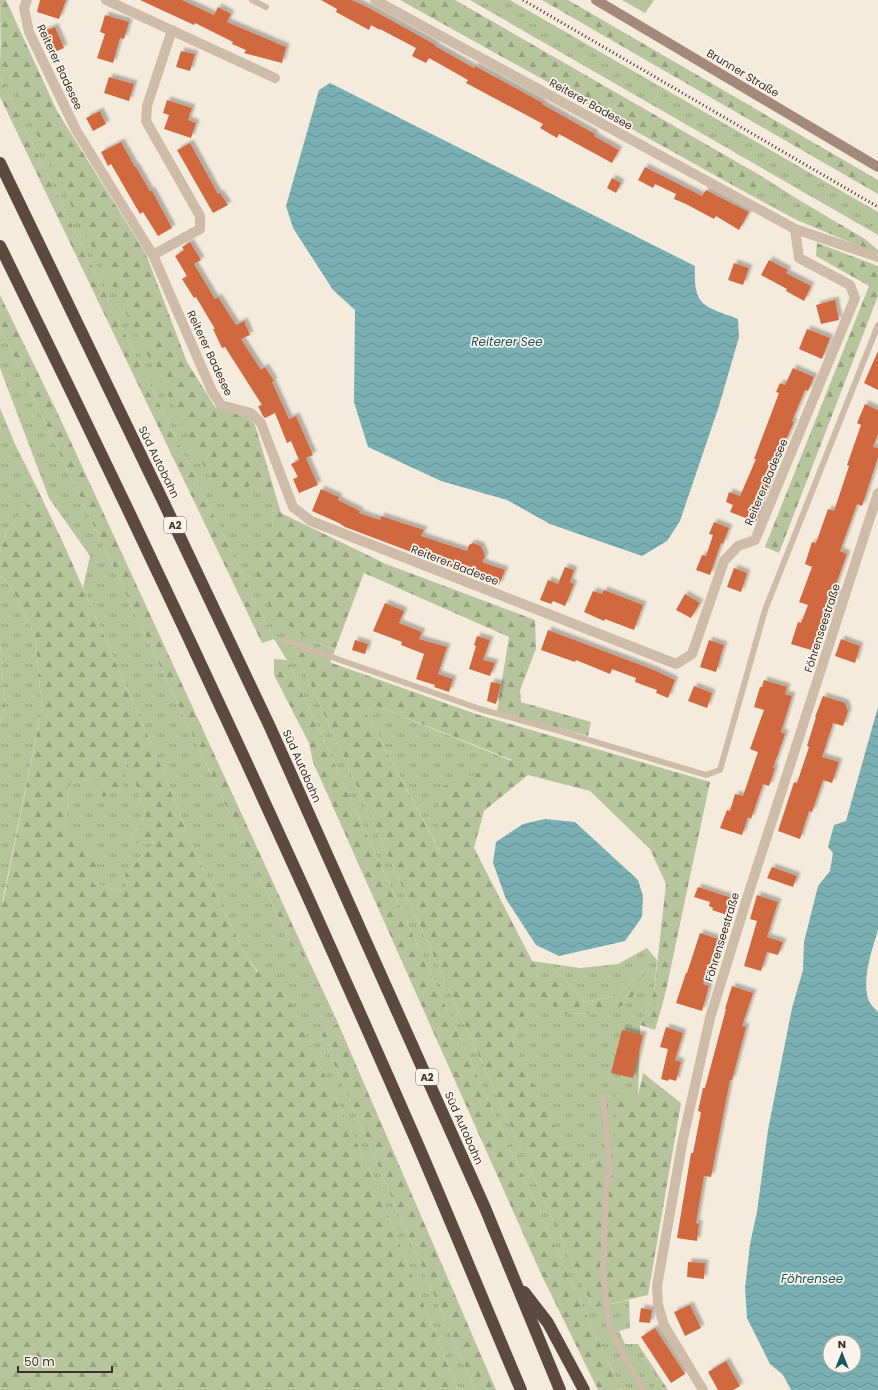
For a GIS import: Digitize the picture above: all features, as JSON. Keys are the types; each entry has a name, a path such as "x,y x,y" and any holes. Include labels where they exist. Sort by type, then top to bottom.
{"highway":[{"name":"Süd Autobahn","path":"0,163 160,494 273,734 485,1208 560,1390"},
{"path":"0,246 131,515 293,864 419,1148 521,1390"},
{"path":"514,1278 548,1323 584,1390"}],"main road":[{"name":"Brunner Straße","path":"596,0 878,167"}],"street":[{"path":"106,0 275,78"},
{"name":"Reiterer Badesee","path":"375,0 795,229 878,257"},
{"name":"Reiterer Badesee","path":"23,3 28,32 76,130 153,255 212,391 221,405 251,413 261,424 294,507 311,521 676,664 692,654 724,561 738,546 755,540 856,298 850,285 799,258 795,229"},
{"path":"153,255 200,229 200,216 146,120 147,106 172,30"},
{"name":"Föhrenseestraße","path":"703,1390 664,1325 658,1305 658,1286 683,1139 710,1018 751,884 878,493"}],"lane":[{"path":"252,0 266,7"},
{"path":"283,640 480,710 549,728 706,775 720,770 766,610 878,325"},
{"path":"603,1097 610,1169 606,1190 603,1270 608,1322 626,1360 644,1390"}],"green space":[{"path":"0,0 6,0 57,111 146,254 187,362 215,407 247,416 255,425 281,513 386,564 535,620 536,649 520,690 521,702 591,722 588,736 497,711 509,637 364,573 335,650 314,641 272,615 248,550 273,536 271,497 250,485 237,500 217,491 74,211 1,60"},
{"path":"400,0 455,0 763,177 754,197"},
{"path":"470,0 510,0 878,212 878,235"},
{"path":"542,0 568,0 878,180 878,194"},
{"path":"622,0 654,0 645,13"},
{"path":"0,41 1,60 250,485 272,497 273,537 314,641 335,650 330,663 295,650 593,1308 629,1300 630,1328 619,1331 625,1344 638,1344 657,1379 654,1390 621,1390 287,660 274,639 0,77"},
{"path":"0,77 274,639 262,643 0,97"},
{"path":"763,177 799,200 795,213 797,220 754,197"},
{"path":"799,200 865,239 878,250 878,254 797,220 795,213"},
{"path":"817,243 878,266 878,296 779,553 765,547 869,286 816,256"},
{"path":"0,295 58,414 310,963 292,946 0,327"},
{"path":"0,327 292,946 310,963 338,1023 321,1034 475,1390 458,1390 373,1177 273,967 258,972 245,954 196,855 161,766 83,588 90,556 49,498 0,368"},
{"path":"0,408 15,444 39,492 7,530 0,552"},
{"path":"39,492 65,547 161,766 196,855 245,954 257,972 273,966 373,1177 458,1390 0,1390 0,901 3,902 42,708 35,637 12,588 0,576 0,552 7,530","holes":["127,758 146,815 128,844 155,842 125,874 127,885 120,891 93,883 100,855 65,829 70,783 93,779 103,797 123,789"]},
{"path":"0,576 12,588 35,637 42,708 2,903 0,901 0,724 5,709 0,643"},
{"path":"0,643 5,709 0,724"},
{"path":"295,650 476,714 710,782 665,995 655,1030 640,1025 654,992 666,884 650,849 590,791 528,775 484,811 474,848 545,986 557,971 585,1002 615,996 646,968 630,1002 606,1013 565,1014 533,992 512,1041 572,1162 587,1164 616,1149 616,1094 637,1101 643,1073 681,1103 648,1295 593,1308","holes":["374,705 512,760 439,788 439,850 366,713"]},
{"path":"274,659 287,660 621,1390 598,1390 542,1276 313,762 309,743 274,675"},
{"path":"374,705 512,761 440,851 366,713"},
{"path":"127,757 146,815 128,844 155,842 125,874 127,886 120,891 93,883 65,829 70,783 93,779"},
{"path":"647,948 657,960 654,992 640,1025 638,1102 616,1094 616,1149 587,1164 571,1162 512,1041 533,991 565,1014 606,1013 645,969 615,996 585,1002 557,971 545,987 532,961 580,968 618,964"},
{"path":"338,1023 496,1390 475,1390 321,1034"},
{"path":"638,1344 668,1390 654,1390 657,1379"}],"water":[{"name":"Reiterer See","path":"330,83 695,266 696,290 703,303 717,311 738,319 739,337 719,406 680,521 667,541 642,556 550,524 507,500 441,481 368,447 354,402 355,310 333,290 293,228 286,206 319,90"},
{"name":"Föhrensee","path":"878,707 878,930 868,967 866,986 870,1003 878,1012 878,1390 791,1390 783,1375 770,1364 747,1318 745,1288 750,1244 757,1212 768,1130 792,1008 803,970 804,942 818,886 830,871 833,853 828,847 834,825 846,821"},
{"path":"545,819 575,822 638,880 643,896 642,917 625,941 559,956 536,945 506,899 493,863 496,842 523,824"}],"building":[{"path":"40,0 66,0 59,19 37,12"},
{"path":"140,0 182,0 214,15 218,7 231,14 227,22 286,47 282,63 244,53 246,50 232,44 233,42 195,23 194,25"},
{"path":"321,0 352,0 369,8 474,68 475,66 543,103 542,104 595,134 594,136 619,150 612,163 559,134 557,138 540,128 543,124 466,83 468,80 429,58 426,63 412,56 416,48 371,25 369,30 336,12 337,9"},
{"path":"105,15 129,22 124,39 120,38 113,63 97,58 105,34 100,32"},
{"path":"55,27 64,48 50,54 40,33"},
{"path":"181,51 195,54 190,71 176,67"},
{"path":"109,77 134,84 129,101 104,93"},
{"path":"167,100 192,108 188,120 196,123 191,138 164,129 169,115 163,113"},
{"path":"100,111 106,124 93,131 86,118"},
{"path":"121,142 150,191 152,191 172,228 158,236 143,212 140,214 111,164 108,166 101,152"},
{"path":"190,143 218,194 220,193 228,205 213,213 177,150"},
{"path":"645,167 702,196 706,190 749,212 739,230 716,216 714,219 674,199 676,194 655,184 653,188 638,180"},
{"path":"612,178 621,183 616,193 607,188"},
{"path":"190,242 201,260 194,264 215,299 218,297 236,325 244,321 250,335 241,339 261,370 265,367 274,381 272,382 289,419 296,416 313,455 306,458 318,485 299,493 293,479 298,477 291,464 299,460 291,441 287,443 275,413 265,418 263,416 258,406 262,405 225,347 222,348 213,329 215,329 196,297 194,298 182,279 187,276 175,256 184,250 182,247"},
{"path":"769,260 788,270 786,273 811,286 804,301 786,291 787,289 761,275"},
{"path":"734,263 749,268 743,285 728,280"},
{"path":"835,300 839,320 821,324 816,305"},
{"path":"807,329 830,338 822,359 799,349"},
{"path":"878,351 878,390 864,383"},
{"path":"793,368 814,377 808,391 805,390 792,421 794,422 784,442 771,476 772,477 761,504 762,505 756,522 730,512 733,505 726,502 729,492 740,496 756,459 754,459 779,393 776,392 780,383 785,385"},
{"path":"865,404 878,410 878,434 873,447 878,448 878,457 862,506 857,504 840,551 847,554 833,592 838,594 828,619 825,618 817,644 813,643 811,650 791,644 798,622 801,623 808,605 799,602 812,567 805,564 812,542 816,543 828,509 834,511 849,466 847,465 861,425 857,423"},
{"path":"321,489 339,497 338,500 360,511 359,513 380,520 381,516 424,530 421,536 467,551 469,545 473,543 481,546 485,556 482,562 505,570 499,585 345,527 312,511"},
{"path":"714,522 729,528 723,544 721,543 710,575 696,570 702,555 706,556 713,535 709,534"},
{"path":"565,567 574,570 570,582 574,584 565,606 553,601 551,604 540,600 548,580 558,584"},
{"path":"734,568 747,573 741,592 727,587"},
{"path":"604,590 643,605 634,630 605,619 604,621 584,612 593,591 602,594"},
{"path":"685,594 700,603 691,618 676,610"},
{"path":"385,603 404,611 399,623 422,632 419,639 447,647 438,674 453,679 449,692 434,687 435,685 416,679 424,654 401,645 402,642 373,631"},
{"path":"548,630 654,670 675,680 668,698 656,693 657,690 635,682 636,678 612,669 610,674 576,660 575,662 541,650"},
{"path":"477,636 490,640 483,660 495,663 490,676 469,669 476,646 474,645"},
{"path":"841,639 860,646 855,663 835,656"},
{"path":"355,640 368,644 365,654 352,650"},
{"path":"709,640 724,645 716,672 700,667"},
{"path":"764,680 787,687 785,694 792,696 781,732 785,734 773,768 775,768 769,786 763,784 751,819 748,817 742,835 720,828 727,810 730,811 735,794 743,796 758,752 750,749 764,710 754,707 760,687 762,687"},
{"path":"491,682 501,684 496,704 487,701"},
{"path":"694,686 712,693 707,708 688,701"},
{"path":"823,696 845,703 848,711 843,726 833,723 822,757 839,762 832,783 823,780 812,812 809,811 800,839 778,831 794,782 797,783 809,747 807,746 815,717"},
{"path":"772,867 797,876 793,887 767,878"},
{"path":"698,887 732,898 727,915 712,910 713,908 709,906 710,902 694,897"},
{"path":"757,895 778,902 767,937 783,942 778,955 767,952 761,971 744,966 757,921 750,919"},
{"path":"700,933 718,939 703,984 709,986 702,1011 676,1003"},
{"path":"732,986 753,993 742,1026 746,1027 732,1080 730,1080 711,1177 704,1176 696,1223 699,1224 697,1241 677,1238 691,1153 693,1153 701,1112 698,1111 703,1088 705,1088"},
{"path":"666,1027 683,1033 675,1060 681,1062 676,1081 661,1079 668,1049 660,1047"},
{"path":"622,1030 643,1035 633,1078 611,1073"},
{"path":"688,1262 705,1263 704,1279 687,1277"},
{"path":"690,1305 701,1328 685,1336 674,1312"},
{"path":"641,1308 652,1310 650,1323 639,1322"},
{"path":"655,1328 685,1374 671,1383 641,1337"},
{"path":"726,1361 740,1386 733,1390 718,1390 708,1372"}],"railway":[{"path":"523,0 878,207"}]}
